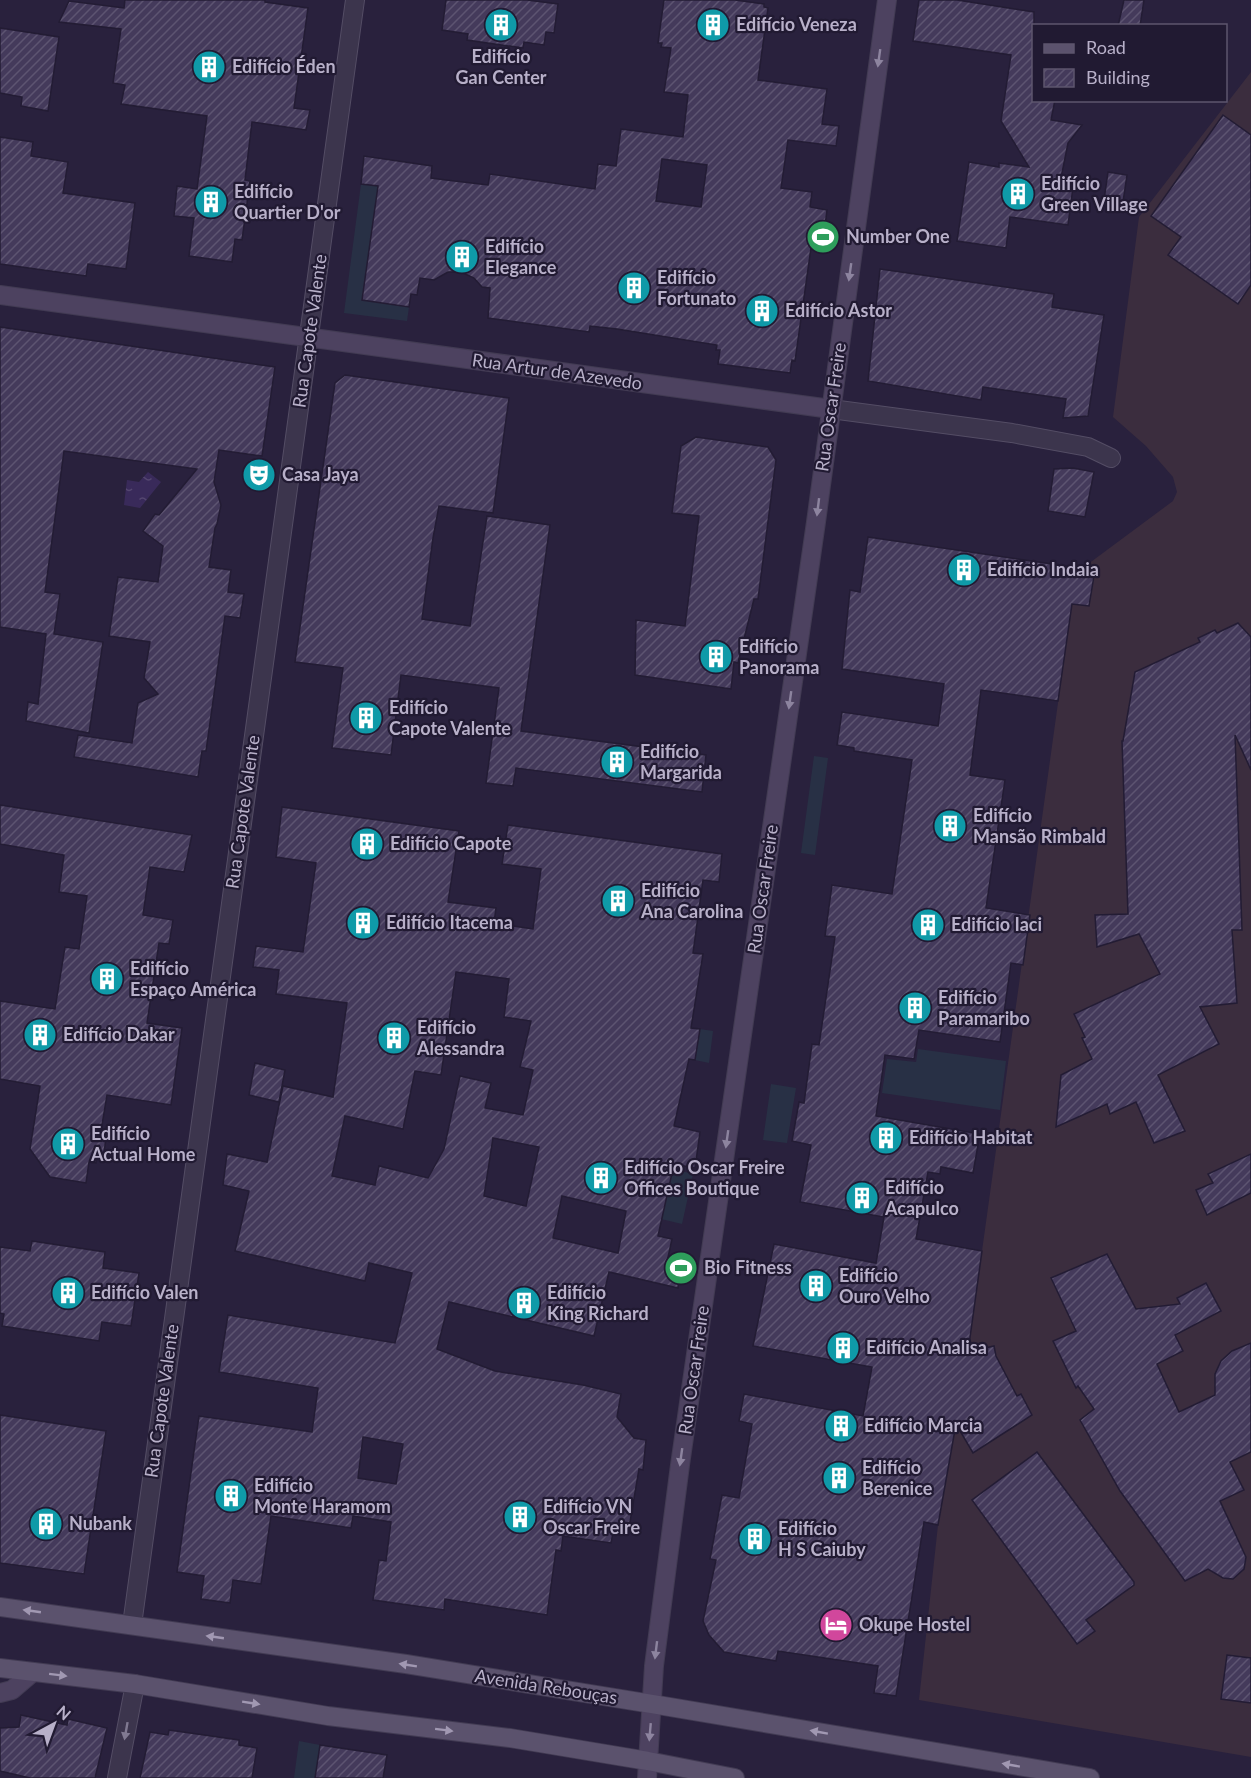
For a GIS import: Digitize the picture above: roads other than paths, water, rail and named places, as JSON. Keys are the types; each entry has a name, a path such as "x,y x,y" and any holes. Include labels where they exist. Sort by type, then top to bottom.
{"main road":[{"name":"Avenida Rebouças","path":"0,1607 406,1665 1090,1778"},
{"path":"0,1668 135,1684 328,1716 510,1738 647,1769 735,1778"}],"street":[{"name":"Rua Capote Valente","path":"132,1625 355,0"},
{"name":"Rua Oscar Freire","path":"647,1769 656,1649 680,1464 831,409 887,0"},
{"name":"Rua Artur de Azevedo","path":"0,295 1012,433 1088,447 1111,458"},
{"path":"0,1693 12,1690 33,1672"},
{"path":"117,1778 135,1684"}],"water":[{"path":"148,472 161,482 140,508 124,505 127,480 139,482"}],"place":[{"name":"Edifício Gan Center","path":"501,25"},
{"name":"Edifício Veneza","path":"713,25"},
{"name":"Edifício Éden","path":"209,67"},
{"name":"Edifício Green Village","path":"1018,194"},
{"name":"Edifício Quartier D'or","path":"211,202"},
{"name":"Number One","path":"823,237"},
{"name":"Edifício Elegance","path":"462,257"},
{"name":"Edifício Fortunato","path":"634,288"},
{"name":"Edifício Astor","path":"762,311"},
{"name":"Casa Jaya","path":"259,475"},
{"name":"Edifício Indaia","path":"964,570"},
{"name":"Edifício Panorama","path":"716,657"},
{"name":"Edifício Capote Valente","path":"366,718"},
{"name":"Edifício Margarida","path":"617,762"},
{"name":"Edifício Mansão Rimbald","path":"950,826"},
{"name":"Edifício Capote","path":"367,844"},
{"name":"Edifício Ana Carolina","path":"618,901"},
{"name":"Edifício Itacema","path":"363,923"},
{"name":"Edifício Iaci","path":"928,925"},
{"name":"Edifício Espaço América","path":"107,979"},
{"name":"Edifício Paramaribo","path":"915,1008"},
{"name":"Edifício Dakar","path":"40,1035"},
{"name":"Edifício Alessandra","path":"394,1038"},
{"name":"Edifício Habitat","path":"886,1138"},
{"name":"Edifício Actual Home","path":"68,1144"},
{"name":"Edifício Oscar Freire Offices Boutique","path":"601,1178"},
{"name":"Edifício Acapulco","path":"862,1198"},
{"name":"Bio Fitness","path":"681,1268"},
{"name":"Edifício Ouro Velho","path":"816,1286"},
{"name":"Edifício Valen","path":"68,1293"},
{"name":"Edifício King Richard","path":"524,1303"},
{"name":"Edifício Analisa","path":"843,1348"},
{"name":"Edifício Marcia","path":"841,1426"},
{"name":"Edifício Berenice","path":"839,1478"},
{"name":"Edifício Monte Haramom","path":"231,1496"},
{"name":"Edifício VN Oscar Freire","path":"520,1517"},
{"name":"Nubank","path":"46,1524"},
{"name":"Edifício H S Caiuby","path":"755,1539"},
{"name":"Okupe Hostel","path":"836,1625"}]}
